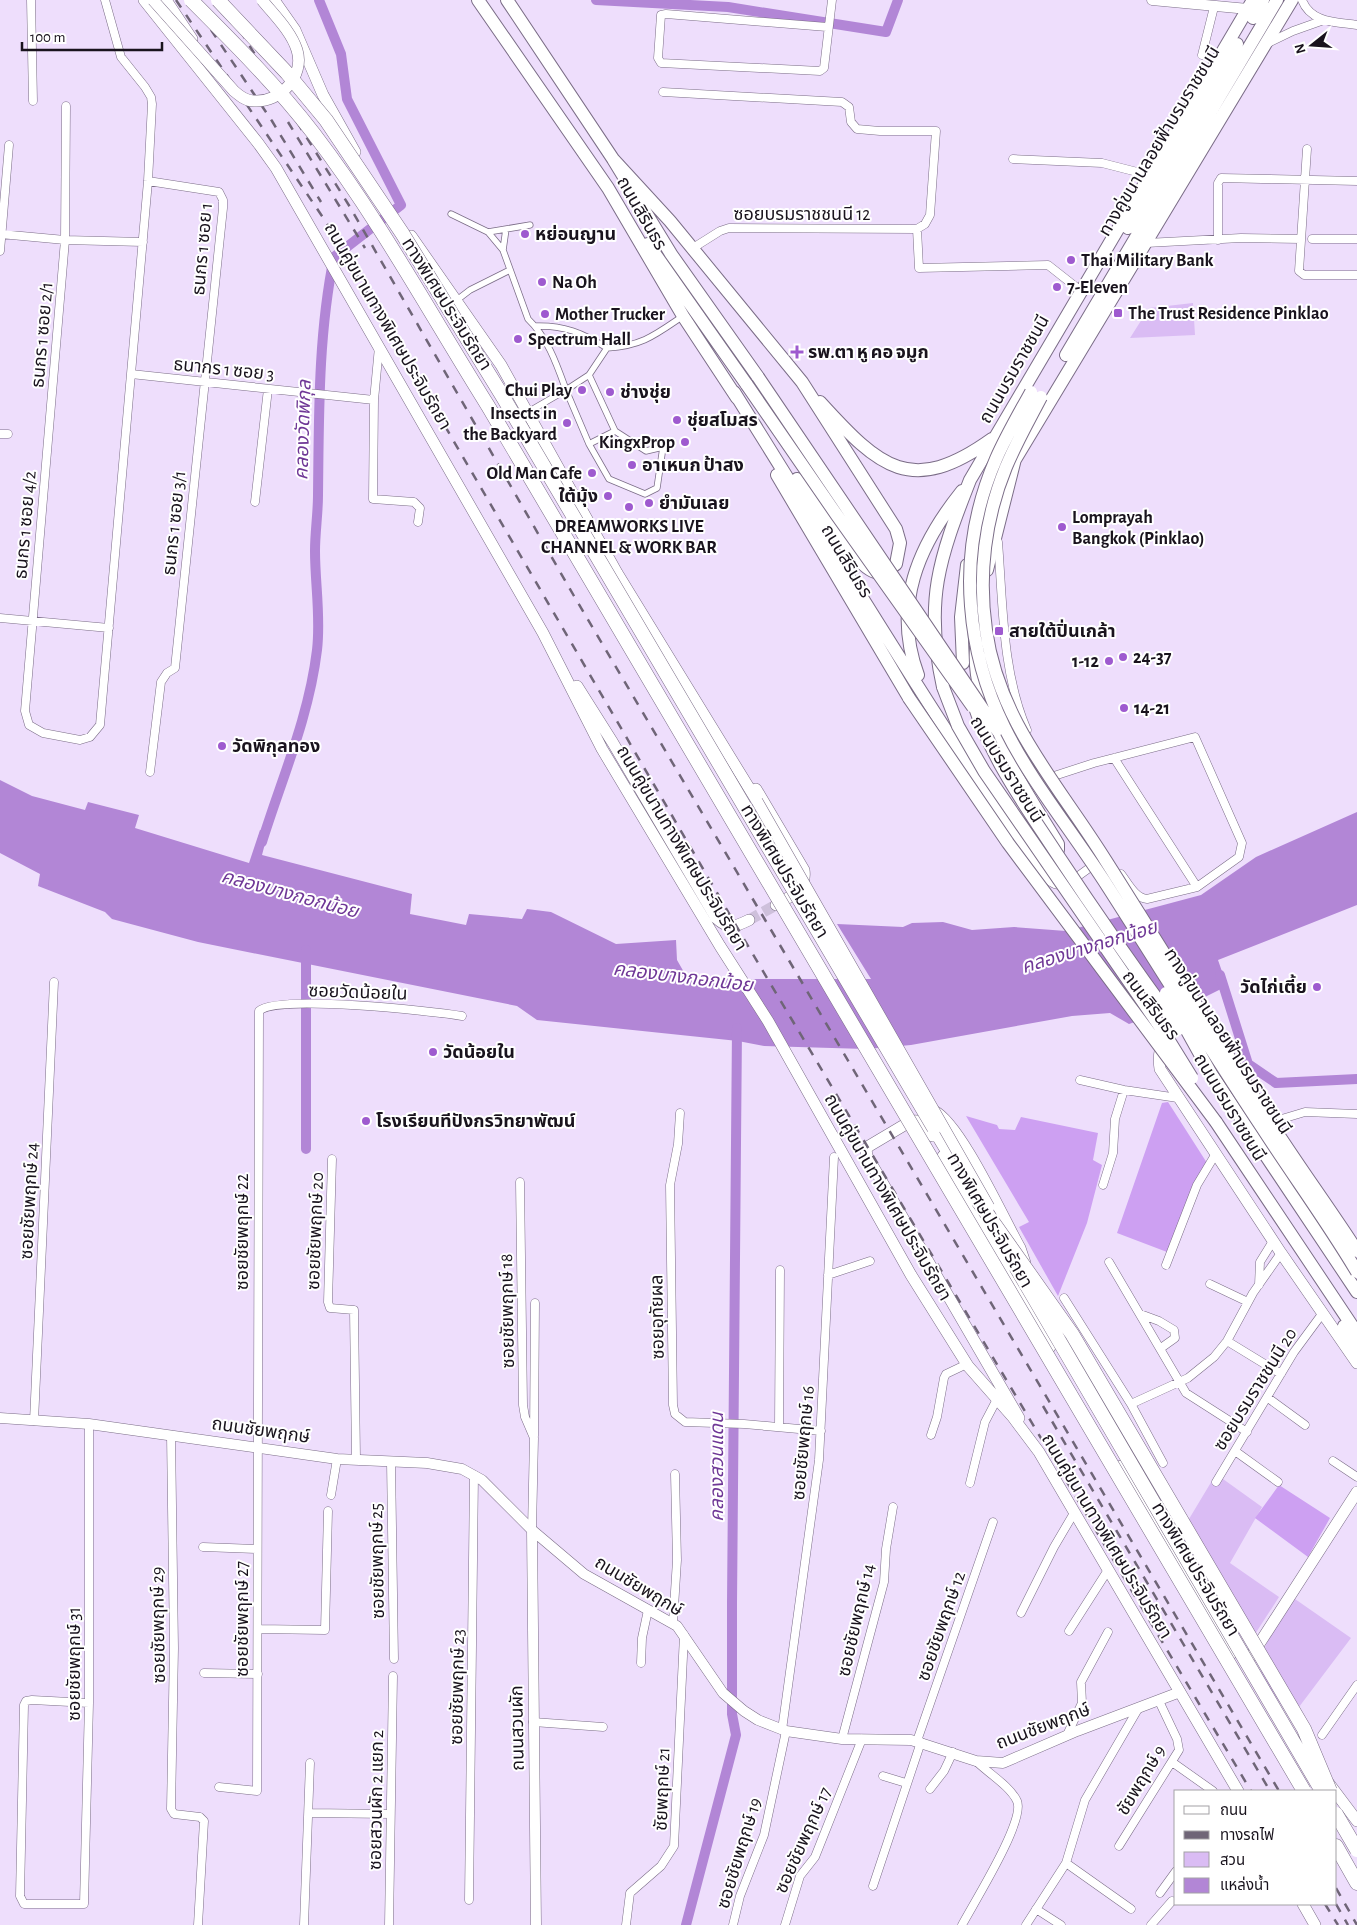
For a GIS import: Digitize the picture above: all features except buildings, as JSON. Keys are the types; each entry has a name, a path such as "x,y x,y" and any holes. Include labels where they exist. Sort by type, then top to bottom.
{"highway":[{"name":"ทางพิเศษประจิมรัถยา","path":"191,0 244,53 313,133 382,235 533,483 1303,1790"},
{"name":"ทางพิเศษประจิมรัถยา","path":"218,0 282,66 326,120 402,233 503,397 978,1201 1321,1790"},
{"path":"978,1201 1046,1295 1098,1377 1304,1729 1330,1790"},
{"path":"1337,1808 1357,1851"},
{"path":"1337,1816 1357,1851"},
{"path":"1337,1848 1357,1882"}],"main road":[{"name":"ถนนคู่ขนานทางพิเศษประจิมรัถยา","path":"144,0 220,94 276,168 543,633 602,749 720,946 768,1020 911,1275 967,1364 996,1400 1012,1416 1039,1452 1237,1790"},
{"path":"153,0 234,91 245,99 254,101 280,93 296,76 299,59 294,42 262,0"},
{"path":"166,0 196,47 220,94"},
{"path":"274,0 295,30 323,96 342,130 386,200 457,300 500,365 617,573 756,801 1011,1248 1062,1355 1234,1652"},
{"name":"ถนนสิรินธร","path":"478,0 608,188 684,316 734,392 802,520 909,698 1008,843 1216,1122"},
{"name":"ถนนสิรินธร","path":"507,0 613,158 641,206 703,301 758,377 813,461 958,669 1163,986 1210,1072"},
{"name":"ทางคู่ขนานลอยฟ้าบรมราชชนนี","path":"1263,0 1031,392 996,458 977,514 971,560 973,629 982,671 993,703 1004,731 1025,768 1088,856 1357,1273"},
{"name":"ทางคู่ขนานลอยฟ้าบรมราชชนนี","path":"1277,0 1041,397 1007,465 988,528 983,573 984,612 990,651 1004,700 1034,757 1099,849 1268,1118 1357,1251"},
{"name":"ถนนบรมราชชนนี","path":"1292,0 1146,243 1080,348 1015,459 986,515 970,554 962,594 963,663 982,728 1003,772 1094,908 1210,1072 1357,1292"},
{"name":"ถนนบรมราชชนนี","path":"1250,5 970,480 950,530 937,577 935,641 944,687 958,726 984,771 1163,1031 1216,1122 1357,1333"},
{"path":"613,158 693,248 802,382 862,446 900,468 922,471 952,464 966,458 995,436"},
{"path":"608,188 990,730 1025,768"},
{"path":"734,392 854,556 875,572 889,570 896,564 899,557 900,543 896,529 802,382"},
{"path":"734,392 925,694 959,752 1031,859 1050,859 1058,850 1058,844 1017,777 988,721 974,664 979,604 1015,459"},
{"path":"925,694 908,639 906,618 909,591 923,552 935,528 970,480"},
{"path":"617,573 668,642 804,870 806,879 803,886 776,905"},
{"path":"543,633 614,743 716,918 725,926 733,928 749,920"},
{"path":"1357,1247 1214,1028 1201,1018 1189,1019 1176,1025 1168,1032 1161,1044 1158,1058 1160,1069 1215,1155 1357,1363"},
{"path":"1012,1416 871,1178 861,1152 863,1141 904,1118 928,1109 939,1113 950,1124 1020,1248 1062,1355"},
{"path":"1039,1452 867,1156 866,1150 869,1146 912,1121 919,1121 925,1125 932,1136 1056,1358 1234,1652"},
{"path":"1336,1261 1357,1273"},
{"path":"1322,1282 1357,1350"},
{"path":"1252,1654 1357,1492"},
{"path":"1254,1671 1243,1678 1231,1674 1228,1661 1234,1652 1245,1650 1252,1654 1255,1662 1254,1671 1300,1746 1335,1790"},
{"path":"1337,1792 1357,1821"},
{"path":"1304,1905 1315,1925"}],"street":[{"path":"31,0 33,101"},
{"path":"0,618 109,628 148,182 152,104 151,97 145,87 120,57 104,0"},
{"path":"827,27 666,14 662,15 658,58 661,63 820,71 824,68 827,27 832,0"},
{"path":"1152,0 1214,7 1250,5"},
{"path":"1302,0 1312,15 1324,20 1357,24"},
{"path":"1202,56 1214,7"},
{"path":"1265,44 1324,20"},
{"path":"663,92 842,102 848,106 852,122 857,129 936,131 930,215 925,224 917,229 919,268 1048,265 1081,291"},
{"name":"ธนกร 1 ซอย 2/1","path":"49,432 64,240 66,106"},
{"path":"0,251 9,145"},
{"path":"1307,148 1299,268 1301,273 1357,275"},
{"path":"1013,159 1102,163 1149,175"},
{"path":"1218,240 1219,180 1225,177 1357,181"},
{"name":"ธนกร 1 ซอย 1","path":"148,182 209,189 219,192 223,200 204,381"},
{"path":"451,214 488,232 503,250 528,320 535,326 554,357 589,444 609,479 646,494 657,488 663,447 646,451 615,431 589,375"},
{"path":"488,232 530,226"},
{"name":"ซอยบรมราชชนนี 12","path":"693,248 720,231 729,228 917,229"},
{"path":"503,250 506,229"},
{"path":"1,234 64,240 142,242"},
{"path":"1146,243 1302,239"},
{"path":"1312,239 1357,239"},
{"path":"457,300 470,290 510,270"},
{"path":"535,326 548,325 582,332 607,348 630,346 650,339 684,316"},
{"path":"379,347 374,400 373,499 414,502 420,508 418,522"},
{"path":"528,412 589,375 607,348"},
{"name":"ธนากร 1 ซอย 3","path":"132,374 374,400"},
{"name":"ธนกร 1 ซอย 3/1","path":"150,772 161,682 167,673 175,668 204,381"},
{"path":"255,502 268,389"},
{"path":"589,444 615,431"},
{"name":"ธนกร 1 ซอย 4/2","path":"49,432 31,621 25,711 29,725 42,733 80,740 90,737 96,732 100,725 109,628"},
{"path":"996,530 1006,641 1015,694 1023,722 1035,749 1116,868 1141,898 1197,887 1239,857 1242,843 1195,737 1054,776"},
{"path":"1114,758 1197,887"},
{"path":"1092,866 1098,841"},
{"path":"1031,859 1046,879 1054,885 1060,886 1068,883 1092,866 1116,868"},
{"name":"ซอยชัยพฤกษ์ 24","path":"34,1421 54,982"},
{"name":"ซอยวัดน้อยใน","path":"257,1016 259,1011 269,1005 296,1004 425,1010 462,1016"},
{"name":"ซอยชัยพฤกษ์ 22","path":"257,1016 257,1447"},
{"path":"1080,1080 1124,1090 1178,1098"},
{"path":"1103,1184 1113,1153 1115,1119 1124,1090"},
{"path":"1276,1121 1305,1112 1357,1114"},
{"name":"ซอยอุทัยผล","path":"680,1113 677,1153 670,1186 673,1405 675,1414 686,1422 744,1424 821,1431"},
{"path":"1166,1265 1197,1185 1215,1155"},
{"name":"ซอยชัยพฤกษ์ 16","path":"784,1730 821,1431 834,1157"},
{"name":"ซอยชัยพฤกษ์ 20","path":"332,1159 328,1302 330,1308 354,1310 356,1460"},
{"name":"ซอยชัยพฤกษ์ 18","path":"520,1182 523,1405 525,1417 534,1438"},
{"path":"1259,1285 1260,1262 1273,1241"},
{"path":"1131,1404 1200,1370 1227,1341 1248,1302 1281,1253"},
{"path":"828,1275 870,1261"},
{"path":"1109,1262 1161,1348 1179,1382 1191,1399 1247,1432"},
{"path":"779,1427 780,1270"},
{"path":"1210,1284 1248,1302"},
{"path":"1064,1298 1131,1404 1163,1463"},
{"name":"ซอยชัยพฤกษ์ 18","path":"532,1530 535,1303"},
{"path":"1139,1314 1159,1321 1174,1330 1174,1338 1161,1348"},
{"name":"ซอยบรมราชชนนี 20","path":"1216,1482 1294,1352 1322,1314"},
{"path":"1227,1341 1281,1374"},
{"path":"931,1435 946,1374 967,1364"},
{"path":"1268,1398 1305,1425"},
{"path":"970,1483 985,1422 996,1400"},
{"name":"ถนนชัยพฤกษ์","path":"0,1418 89,1424 336,1459 449,1465 474,1475 532,1530 584,1574 673,1623 684,1635 723,1693 744,1711 784,1730 842,1739 919,1742 976,1761 1003,1763 1067,1735 1180,1692"},
{"name":"ซอยชัยพฤกษ์ 31","path":"89,1424 90,1703 84,1904 27,1904 20,1899 24,1705 26,1701 32,1700 90,1703"},
{"name":"ซอยชัยพฤกษ์ 29","path":"171,1435 174,1648 171,1808 174,1814 200,1817 204,1821 198,1925"},
{"name":"ซอยชัยพฤกษ์ 27","path":"219,1787 257,1791 257,1447"},
{"path":"1235,1451 1278,1482"},
{"path":"331,1495 336,1459"},
{"path":"1333,1460 1357,1477"},
{"name":"ซอยชัยพฤกษ์ 25","path":"391,1462 394,1659"},
{"path":"673,1623 677,1570 675,1474"},
{"name":"ซอยชัยพฤกษ์ 23","path":"469,1900 474,1475"},
{"name":"ซอยชัยพฤกษ์ 14","path":"842,1739 884,1582 886,1549 893,1507"},
{"path":"258,1629 325,1630 328,1511"},
{"path":"1021,1613 1054,1547 1074,1514"},
{"name":"ซอยชัยพฤกษ์ 12","path":"872,1886 993,1522"},
{"name":"ถนนสวนผัก","path":"532,1530 536,1925"},
{"path":"203,1547 256,1549"},
{"path":"1069,1631 1108,1570"},
{"path":"641,1663 642,1638 648,1610"},
{"path":"1067,1735 1082,1703 1081,1682 1108,1632"},
{"name":"ชัยพฤกษ์ 21","path":"626,1925 630,1893 661,1866 672,1851 676,1840 684,1635"},
{"path":"204,1674 258,1674"},
{"name":"ซอยสวนผัก 2 แยก 2","path":"389,1925 393,1676"},
{"path":"1322,1735 1357,1685"},
{"name":"ชัยพฤกษ์ 9","path":"1120,1846 1179,1750 1178,1742 1160,1701"},
{"path":"1026,1925 1066,1863 1085,1800 1138,1709"},
{"path":"533,1722 603,1727"},
{"name":"ซอยชัยพฤกษ์ 19","path":"733,1925 740,1896 764,1835 784,1730"},
{"name":"ซอยชัยพฤกษ์ 17","path":"785,1925 800,1876 815,1857 862,1739"},
{"path":"930,1789 944,1771 953,1752"},
{"path":"962,1925 1000,1857 1019,1809 1016,1798 976,1761"},
{"path":"1172,1762 1212,1790"},
{"path":"304,1925 310,1763"},
{"path":"883,1776 906,1783"},
{"path":"308,1813 390,1814"},
{"path":"1066,1863 1131,1909"},
{"path":"1160,1893 1174,1874"},
{"path":"1151,1925 1172,1901"},
{"path":"1036,1909 1061,1925"}],"green space":[{"path":"1193,303 1195,335 1130,338 1149,308"},
{"path":"1216,1474 1262,1507 1230,1563 1279,1597 1248,1645 1180,1534"},
{"path":"1295,1599 1351,1638 1299,1707 1288,1714 1264,1680 1261,1666 1262,1656 1271,1635"}],"shaded area":[{"path":"1168,1102 1207,1163 1167,1252 1117,1233 1162,1103"},
{"path":"966,1116 997,1125 999,1129 1015,1130 1021,1117 1098,1133 1093,1160 1102,1165 1087,1223 1058,1296 1019,1227 1029,1222"},
{"path":"1279,1485 1330,1518 1308,1557 1255,1518"}],"water":[{"name":"คลองบางกอกน้อย","path":"0,780 32,796 85,810 88,802 139,815 135,828 249,863 260,830 268,832 262,855 412,894 410,914 466,925 469,914 522,919 527,909 551,912 616,944 676,940 677,960 685,974 732,979 871,979 837,924 903,927 912,923 943,922 972,930 1014,927 1066,931 1201,895 1256,857 1357,812 1357,905 1218,960 1227,986 1201,999 1129,1024 1110,1013 1072,1016 911,1045 866,1049 764,1046 738,1041 537,1020 517,1006 198,942 112,919 105,912 38,886 40,874 0,853"}],"waterway":[{"name":"คลองวัดพิกุล","path":"262,842 308,699 317,650 318,613 315,551 318,502 320,376 325,316 334,257 401,205 347,99 341,54 319,0"},
{"path":"596,0 728,7 886,32 898,0"},
{"path":"306,950 306,1149"},
{"path":"1220,975 1248,1064 1276,1083 1357,1079"},
{"name":"คลองสวนแดน","path":"686,1925 736,1735 732,1714 732,1603 737,1028"}],"tunnel":[{"path":"749,920 776,905"}],"railway":[{"path":"176,0 326,222 748,946 1250,1790"},
{"path":"191,0 272,121 321,202"},
{"path":"221,0 350,207 574,596 1278,1790"},
{"path":"288,122 365,248"},
{"path":"1043,1406 1269,1790"},
{"path":"1337,1890 1357,1925"},
{"path":"1326,1905 1338,1925"},
{"path":"1337,1905 1348,1925"}],"place":[{"name":"หย่อนญาน","path":"525,234"},
{"name":"Thai Military Bank","path":"1071,260"},
{"name":"Na Oh","path":"542,282"},
{"name":"7-Eleven","path":"1057,287"},
{"name":"The Trust Residence Pinklao","path":"1118,313"},
{"name":"Mother Trucker","path":"545,314"},
{"name":"Spectrum Hall","path":"518,339"},
{"name":"รพ.ตา หู คอ จมูก","path":"797,352"},
{"name":"Chui Play","path":"582,390"},
{"name":"ช่างชุ่ย","path":"610,392"},
{"name":"ชุ่ยสโมสร","path":"677,420"},
{"name":"Insects in the Backyard","path":"567,423"},
{"name":"KingxProp","path":"685,442"},
{"name":"อาเหนก ป้าสง","path":"632,465"},
{"name":"Old Man Cafe","path":"592,473"},
{"name":"ใต้มุ้ง","path":"608,496"},
{"name":"ยำมันเลย","path":"649,503"},
{"name":"DREAMWORKS LIVE CHANNEL & WORK BAR","path":"629,507"},
{"name":"Lomprayah Bangkok (Pinklao)","path":"1062,527"},
{"name":"สายใต้ปิ่นเกล้า","path":"999,631"},
{"name":"24-37","path":"1123,657"},
{"name":"1-12","path":"1109,661"},
{"name":"14-21","path":"1124,708"},
{"name":"วัดพิกุลทอง","path":"222,746"},
{"name":"วัดไก่เตี้ย","path":"1317,987"},
{"name":"วัดน้อยใน","path":"433,1052"},
{"name":"โรงเรียนทีปังกรวิทยาพัฒน์","path":"366,1121"}]}
